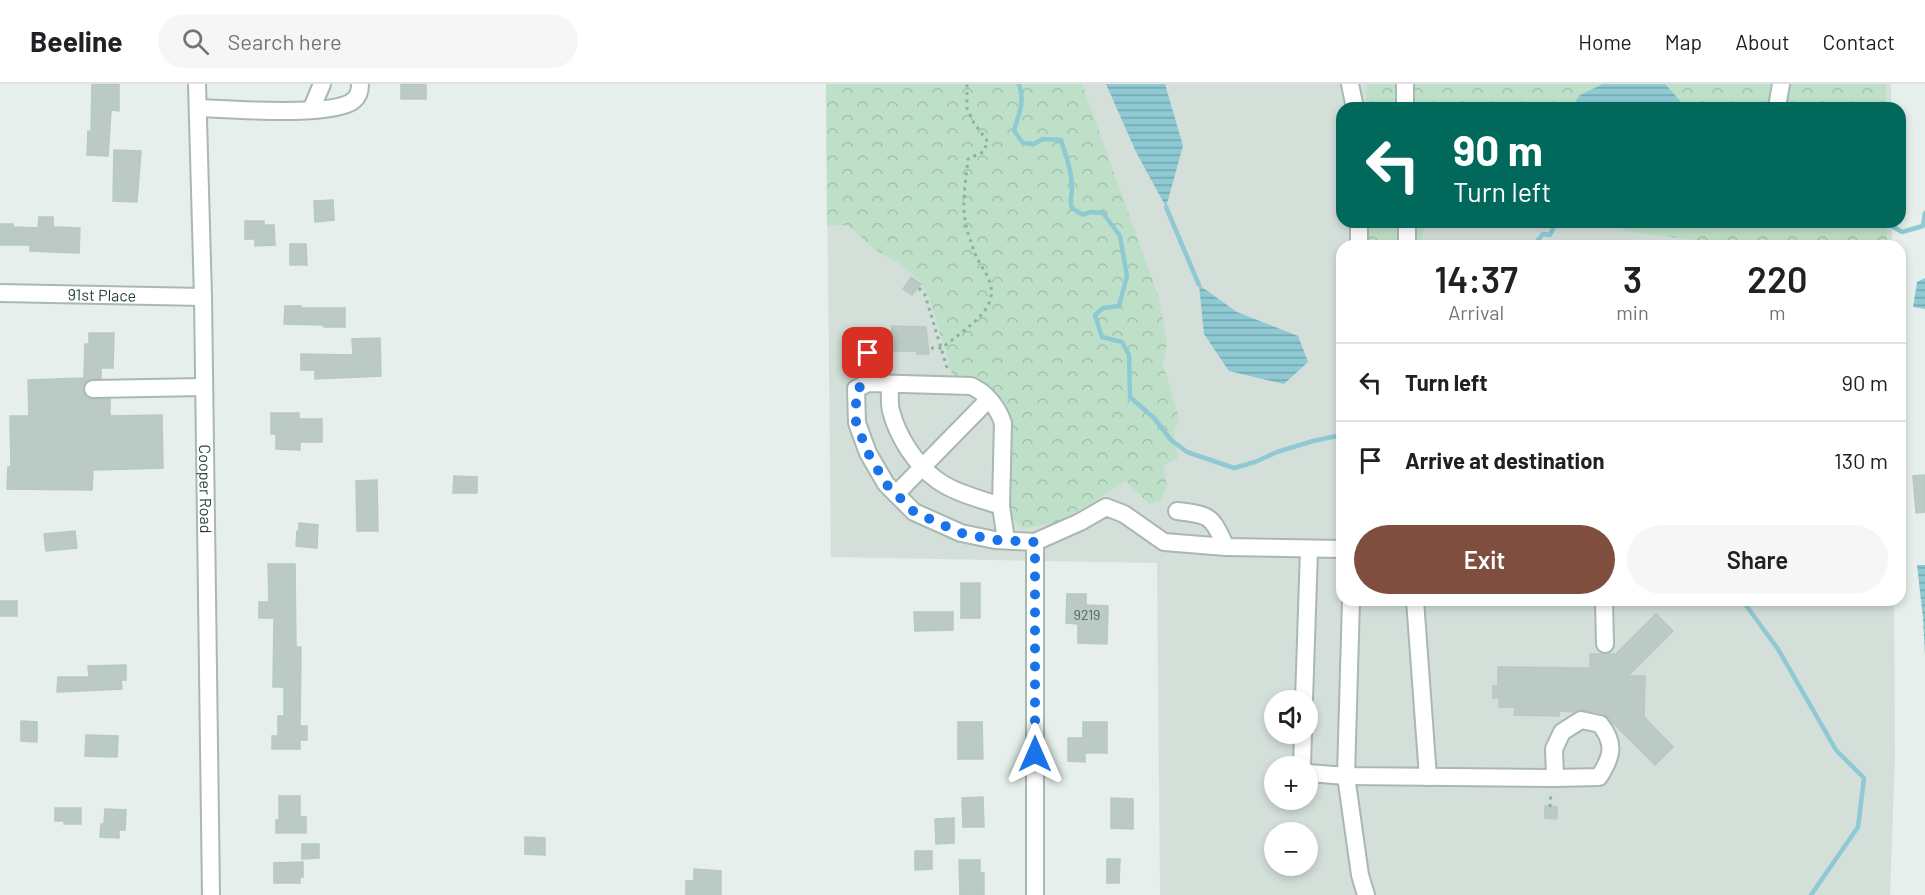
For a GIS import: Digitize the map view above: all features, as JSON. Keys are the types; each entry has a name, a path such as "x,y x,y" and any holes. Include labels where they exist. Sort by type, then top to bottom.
{"street":[{"name":"Cooper Road","path":"197,84 203,297 212,895"},
{"path":"311,110 322,84"},
{"path":"198,108 311,110 335,107 353,102 360,91 360,84"},
{"path":"1350,84 1353,102"},
{"path":"1405,84 1406,102"},
{"path":"1778,102 1781,84"},
{"name":"91st Place","path":"0,293 203,297"},
{"path":"1006,540 1001,506 1003,423 999,413 980,390 971,386 868,383 856,390 856,423 868,453 886,484 914,512 961,533 1006,540 1035,542 1080,522 1106,507 1124,514 1164,542 1226,548 1336,549"},
{"path":"890,384 891,410 901,437 923,467 938,481 968,495 1001,506"},
{"path":"93,389 204,387"},
{"path":"896,494 988,400"},
{"path":"1177,511 1204,514 1215,525 1226,548"},
{"path":"1035,542 1035,895"},
{"path":"1304,690 1308,549"},
{"path":"1351,606 1346,777 1360,875 1366,895"},
{"path":"1415,606 1428,777"},
{"path":"1604,606 1605,644"},
{"path":"1318,774 1346,777 1555,778"},
{"path":"1358,895 1360,875"}],"path":[{"path":"931,348 942,348 978,318 989,303 992,289 988,276 975,255 965,219 968,159 983,152 988,142 974,123 967,108 967,84"},
{"path":"919,288 925,296 951,385"},
{"path":"860,387 861,368 868,353 877,343 890,339"}],"shaded area":[{"path":"826,84 1891,84 1891,102 1336,102 1336,228 1892,228 1892,240 1336,240 1336,606 1894,606 1895,755 1890,895 1160,895 1157,563 831,557"}],"green space":[{"path":"826,84 1082,84 1159,298 1167,343 1163,364 1179,418 1174,433 1178,458 1163,466 1167,485 1161,500 1149,504 1126,481 1087,506 1056,522 1023,529 1007,513 1001,404 954,381 929,297 919,280 900,264 874,249 848,225 827,226"},
{"path":"1367,84 1886,84 1886,102 1366,102"},
{"path":"1365,228 1424,228 1422,240 1365,240"},
{"path":"1623,228 1887,228 1887,240 1693,240 1624,231"}],"water":[{"path":"1106,84 1165,84 1183,146 1166,207 1136,152"},
{"path":"1603,84 1665,84 1681,102 1575,102 1580,95"},
{"path":"1925,278 1925,309 1913,307 1917,282"},
{"path":"1199,285 1237,312 1298,336 1308,362 1284,384 1229,371 1204,334"},
{"path":"1917,565 1925,565 1925,656 1923,618"}],"building":[{"path":"92,84 119,84 119,111 111,110 108,156 87,155 88,131 91,132"},
{"path":"401,84 426,84 426,99 401,99"},
{"path":"114,150 141,151 137,202 113,201"},
{"path":"333,200 334,220 315,222 314,201"},
{"path":"39,217 53,217 53,227 80,228 79,253 30,251 30,245 0,245 0,224 38,228"},
{"path":"245,221 264,221 264,225 274,225 275,245 255,246 255,239 245,239"},
{"path":"290,244 306,244 307,265 290,265"},
{"path":"911,277 921,284 912,295 903,289"},
{"path":"285,306 345,308 345,327 284,324"},
{"path":"892,326 926,327 929,354 917,354 917,351 891,351"},
{"path":"89,333 114,333 113,368 101,368 101,378 87,380 84,384 84,394 87,398 110,399 110,416 162,415 163,468 93,470 92,490 7,489 8,467 11,467 10,416 29,416 28,380 84,378 85,344 89,344"},
{"path":"380,338 381,376 315,379 315,370 301,370 301,354 353,355 352,339"},
{"path":"271,413 299,413 299,419 322,419 322,442 300,442 300,450 276,449 276,434 271,434"},
{"path":"1925,475 1925,512 1916,513 1913,476"},
{"path":"454,476 477,477 477,493 453,493"},
{"path":"377,480 378,531 357,531 356,481"},
{"path":"299,523 318,525 317,548 296,546"},
{"path":"75,531 77,548 46,551 44,534"},
{"path":"268,564 295,564 296,647 301,647 300,726 307,726 307,740 300,740 300,749 272,749 272,736 278,736 278,716 284,716 284,687 273,687 274,618 259,618 259,602 269,602"},
{"path":"961,583 980,583 980,618 961,618"},
{"path":"1067,594 1086,594 1086,605 1108,606 1107,644 1078,643 1078,624 1066,623"},
{"path":"0,601 17,601 17,616 0,616"},
{"path":"914,612 953,612 953,630 915,631"},
{"path":"1656,614 1673,631 1628,676 1645,676 1644,717 1673,747 1655,765 1603,713 1582,710 1559,711 1559,716 1514,715 1515,707 1499,707 1499,698 1493,698 1493,686 1498,686 1498,667 1590,668 1590,654 1616,654"},
{"path":"126,665 126,680 121,680 122,689 57,692 58,677 89,677 88,666"},
{"path":"21,721 37,722 37,742 21,741"},
{"path":"958,722 982,722 983,759 958,759"},
{"path":"1083,722 1107,722 1107,753 1085,753 1085,762 1068,761 1068,738 1083,738"},
{"path":"86,735 118,736 117,757 85,756"},
{"path":"279,796 300,796 300,817 306,817 306,833 276,833 276,820 279,820"},
{"path":"983,797 984,827 963,827 962,798"},
{"path":"1111,798 1133,799 1133,829 1111,828"},
{"path":"1545,806 1557,807 1557,819 1545,818"},
{"path":"55,808 81,808 81,824 64,824 64,821 55,821"},
{"path":"105,809 126,810 125,830 119,830 119,838 100,837"},
{"path":"954,818 954,843 936,844 935,819"},
{"path":"525,837 545,838 545,855 525,854"},
{"path":"302,844 319,844 319,858 302,859"},
{"path":"915,851 932,851 932,869 915,870"},
{"path":"1107,859 1120,859 1119,883 1107,883"},
{"path":"959,860 980,860 980,873 984,873 984,895 960,895"},
{"path":"303,862 303,877 300,877 300,883 274,883 274,863"},
{"path":"694,869 721,871 721,895 686,895 686,881 694,881"}],"waterway":[{"path":"1019,84 1021,102 1014,131 1023,143 1034,144 1043,139 1061,140 1071,177 1072,208 1083,215 1090,212 1103,213 1120,236 1127,276 1119,306 1103,308 1095,315 1102,337 1122,342 1129,355 1130,397 1154,418 1171,440 1187,452 1234,468 1277,452 1336,436"},
{"path":"1166,207 1199,285"},
{"path":"1895,228 1902,232 1923,226 1925,213"},
{"path":"1538,240 1543,234 1550,235 1553,228"},
{"path":"1746,606 1778,649 1836,750 1864,778 1858,827 1811,895"}],"route":[{"path":"868,353 861,368 860,387 856,390 856,423 868,453 886,484 914,512 961,533 995,540 1035,542 1035,754"}]}
